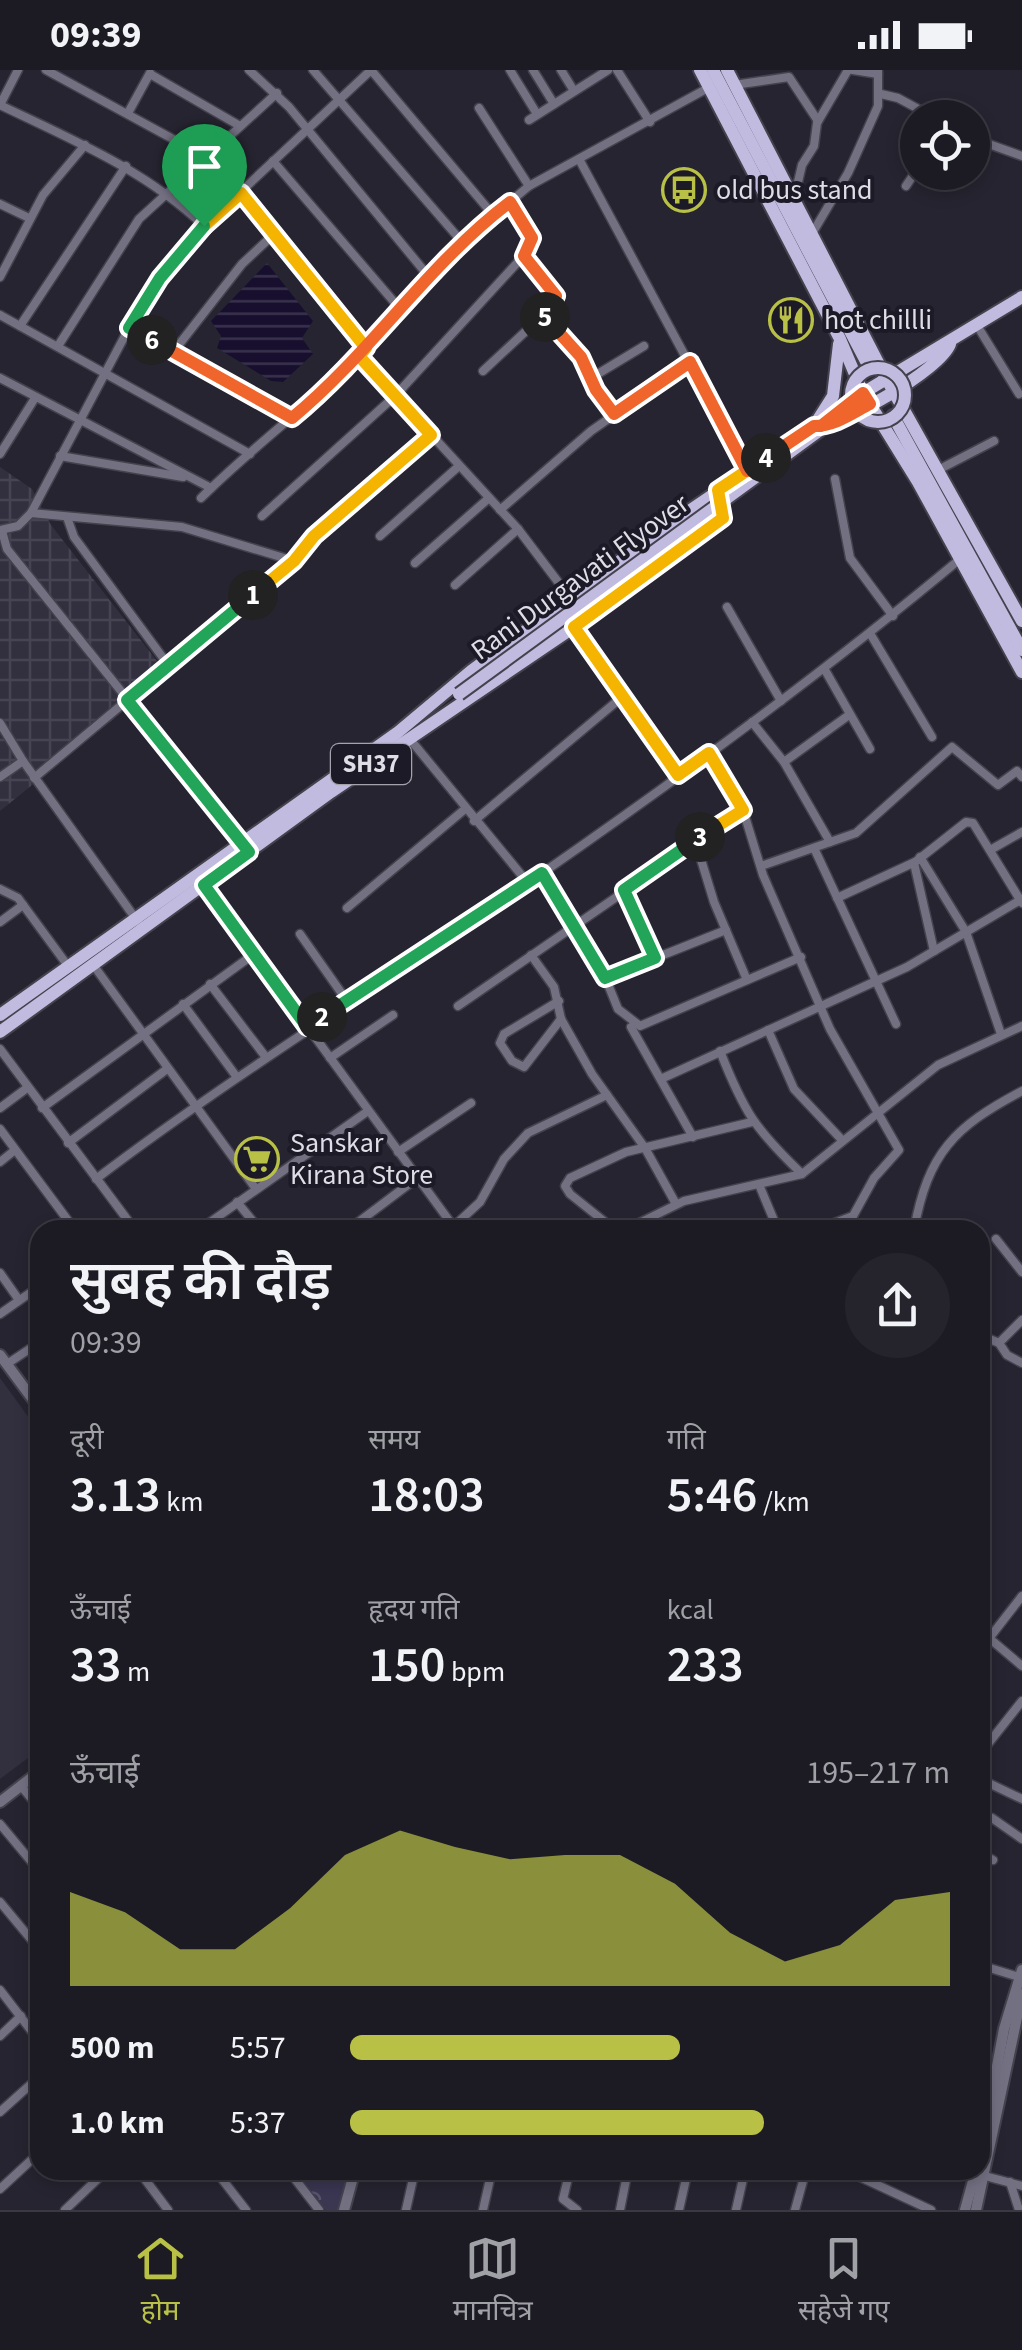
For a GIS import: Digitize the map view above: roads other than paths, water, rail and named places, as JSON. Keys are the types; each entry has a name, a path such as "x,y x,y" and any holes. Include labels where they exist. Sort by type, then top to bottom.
{"main road":[{"path":"700,70 840,339 861,404 874,421 893,416 904,397 900,380 887,369 870,369 852,387 861,404 960,560 1022,672"},
{"path":"713,70 870,369"},
{"path":"727,70 890,384 1020,614"},
{"name":"Rani Durgavati Flyover","path":"442,716 459,694 821,427 1022,297"},
{"path":"0,1015 134,917 246,847 718,490 821,427 833,396 840,339"},
{"path":"893,416 1022,650"},
{"name":"SH37","path":"0,1032 204,885 246,847 574,627 723,518 718,490"},
{"name":"Rani Durgavati Flyover","path":"437,700 459,694"}],"street":[{"path":"18,70 0,105 126,166 168,191 204,226"},
{"path":"46,70 206,157 241,193 366,348"},
{"path":"249,70 277,93 430,278"},
{"path":"313,70 462,243"},
{"path":"246,847 7,549 1,531 32,513 129,328 160,278 204,226 371,70 494,216"},
{"path":"510,70 533,117 574,91 591,74 608,70"},
{"path":"533,70 554,104"},
{"path":"561,70 574,91"},
{"path":"617,70 650,122"},
{"path":"794,198 818,121 850,70 878,72 880,94 848,172 813,232"},
{"path":"128,113 151,72 240,126"},
{"path":"734,84 791,74 818,121"},
{"path":"202,498 359,356 462,243 529,186 708,88"},
{"path":"58,346 122,242 168,191 277,93"},
{"path":"880,94 902,100"},
{"path":"478,108 529,186"},
{"path":"990,144 1022,156"},
{"path":"0,276 4,260 29,218 85,146"},
{"path":"579,160 747,471"},
{"path":"273,161 401,310"},
{"path":"20,326 126,166"},
{"path":"262,516 395,396 524,256 532,238 510,202"},
{"path":"0,204 29,218"},
{"path":"174,351 242,264 274,234"},
{"path":"482,371 554,307 556,296 524,256"},
{"path":"0,316 250,454"},
{"path":"544,316 581,357 614,414"},
{"path":"978,327 1019,394"},
{"path":"129,328 292,418"},
{"path":"591,378 644,346"},
{"path":"359,356 518,529 587,618"},
{"path":"500,510 614,414 690,362"},
{"path":"0,378 210,488"},
{"path":"0,454 35,398"},
{"path":"34,778 294,561 314,536 431,435"},
{"path":"938,470 994,441"},
{"path":"60,456 192,479"},
{"path":"380,536 460,466"},
{"path":"835,478 850,558 893,616"},
{"path":"414,562 489,498"},
{"path":"32,513 68,520 182,527 294,561"},
{"path":"68,520 74,537 169,666"},
{"path":"455,585 518,529"},
{"path":"96,1179 264,1056 542,873 825,670 960,560"},
{"path":"727,607 781,701"},
{"path":"574,627 678,775"},
{"path":"871,635 932,737"},
{"path":"825,670 870,749"},
{"path":"474,821 622,697"},
{"path":"784,762 849,716"},
{"path":"752,722 784,762 830,842"},
{"path":"0,723 22,761 144,929"},
{"path":"409,738 528,883"},
{"path":"761,866 856,833 952,747 962,750 998,785 1017,772 1022,777"},
{"path":"709,753 743,810 761,866 830,1029 899,1150 874,1178 852,1216 842,1220"},
{"path":"0,778 22,761"},
{"path":"347,908 465,810"},
{"path":"458,1006 743,810"},
{"path":"662,1078 874,982 1021,901 992,849 968,821 918,859 837,898"},
{"path":"992,849 1022,832"},
{"path":"695,840 747,980"},
{"path":"814,848 896,1024"},
{"path":"918,859 966,932 1001,1034"},
{"path":"918,859 934,951"},
{"path":"542,873 576,924 618,1010 640,1026 801,957"},
{"path":"204,885 448,1220"},
{"path":"0,889 13,894 23,905 68,966"},
{"path":"624,890 655,958"},
{"path":"0,922 23,905"},
{"path":"605,978 726,930"},
{"path":"300,934 348,1000"},
{"path":"42,1108 254,954"},
{"path":"531,955 559,1001 561,1019 645,1148 676,1204"},
{"path":"94,966 256,1189"},
{"path":"210,984 264,1056"},
{"path":"559,1001 504,1034 500,1044 512,1062 524,1067 561,1019"},
{"path":"183,1004 236,1076"},
{"path":"330,1058 393,1015"},
{"path":"645,1220 676,1204 802,1174 938,1065 1022,1026"},
{"path":"631,1027 693,1137"},
{"path":"768,1030 794,1089 842,1140"},
{"path":"720,1051 752,1122 802,1174"},
{"path":"2,1056 127,1220"},
{"path":"68,1143 167,1069"},
{"path":"0,1108 27,1088"},
{"path":"916,1220 918,1205 947,1141 974,1118 1022,1092"},
{"path":"462,1220 480,1202 504,1158 528,1133 607,1095"},
{"path":"398,1152 471,1102"},
{"path":"213,1220 368,1110"},
{"path":"604,1220 565,1186 591,1164 752,1122"},
{"path":"0,1129 68,1220"},
{"path":"0,1162 15,1150"},
{"path":"361,1220 416,1178"},
{"path":"760,1187 774,1220"},
{"path":"237,1202 252,1220"},
{"path":"996,1240 1022,1272"},
{"path":"0,1273 19,1300"},
{"path":"0,1314 30,1293"},
{"path":"998,1343 1022,1320"},
{"path":"990,1339 998,1343 1006,1355 1022,1363"},
{"path":"30,1347 3,1359 30,1395"},
{"path":"990,1637 1022,1596"},
{"path":"990,1639 1022,1666"},
{"path":"990,1741 1022,1701"},
{"path":"0,1802 30,1779"},
{"path":"990,1784 1022,1799"},
{"path":"21,1786 30,1797"},
{"path":"992,1818 1022,1839"},
{"path":"0,1824 30,1860"},
{"path":"0,1902 30,1938"},
{"path":"990,1967 1020,1973 1004,2029 990,2110"},
{"path":"0,1990 30,2028"},
{"path":"990,2116 1022,1994"},
{"path":"0,2036 21,2016"},
{"path":"0,2112 30,2085"},
{"path":"0,2189 30,2161"},
{"path":"990,2176 1022,2186"},
{"path":"65,2210 96,2180"},
{"path":"146,2180 168,2210"},
{"path":"224,2180 246,2210"},
{"path":"296,2180 319,2210"},
{"path":"344,2210 352,2180"},
{"path":"406,2210 413,2180"},
{"path":"483,2210 490,2180"},
{"path":"568,2180 563,2199 577,2210"},
{"path":"620,2210 626,2180"},
{"path":"679,2210 686,2180"},
{"path":"736,2210 743,2180"},
{"path":"795,2210 803,2180"},
{"path":"866,2180 931,2210"},
{"path":"964,2210 977,2180"},
{"path":"976,2210 979,2180"},
{"path":"1010,2182 1019,2210"},
{"path":"152,2210 162,2201"}],"place":[{"name":"old bus stand","path":"684,190"},
{"name":"hot chillli","path":"791,320"},
{"name":"Sanskar Kirana Store","path":"257,1159"}]}
